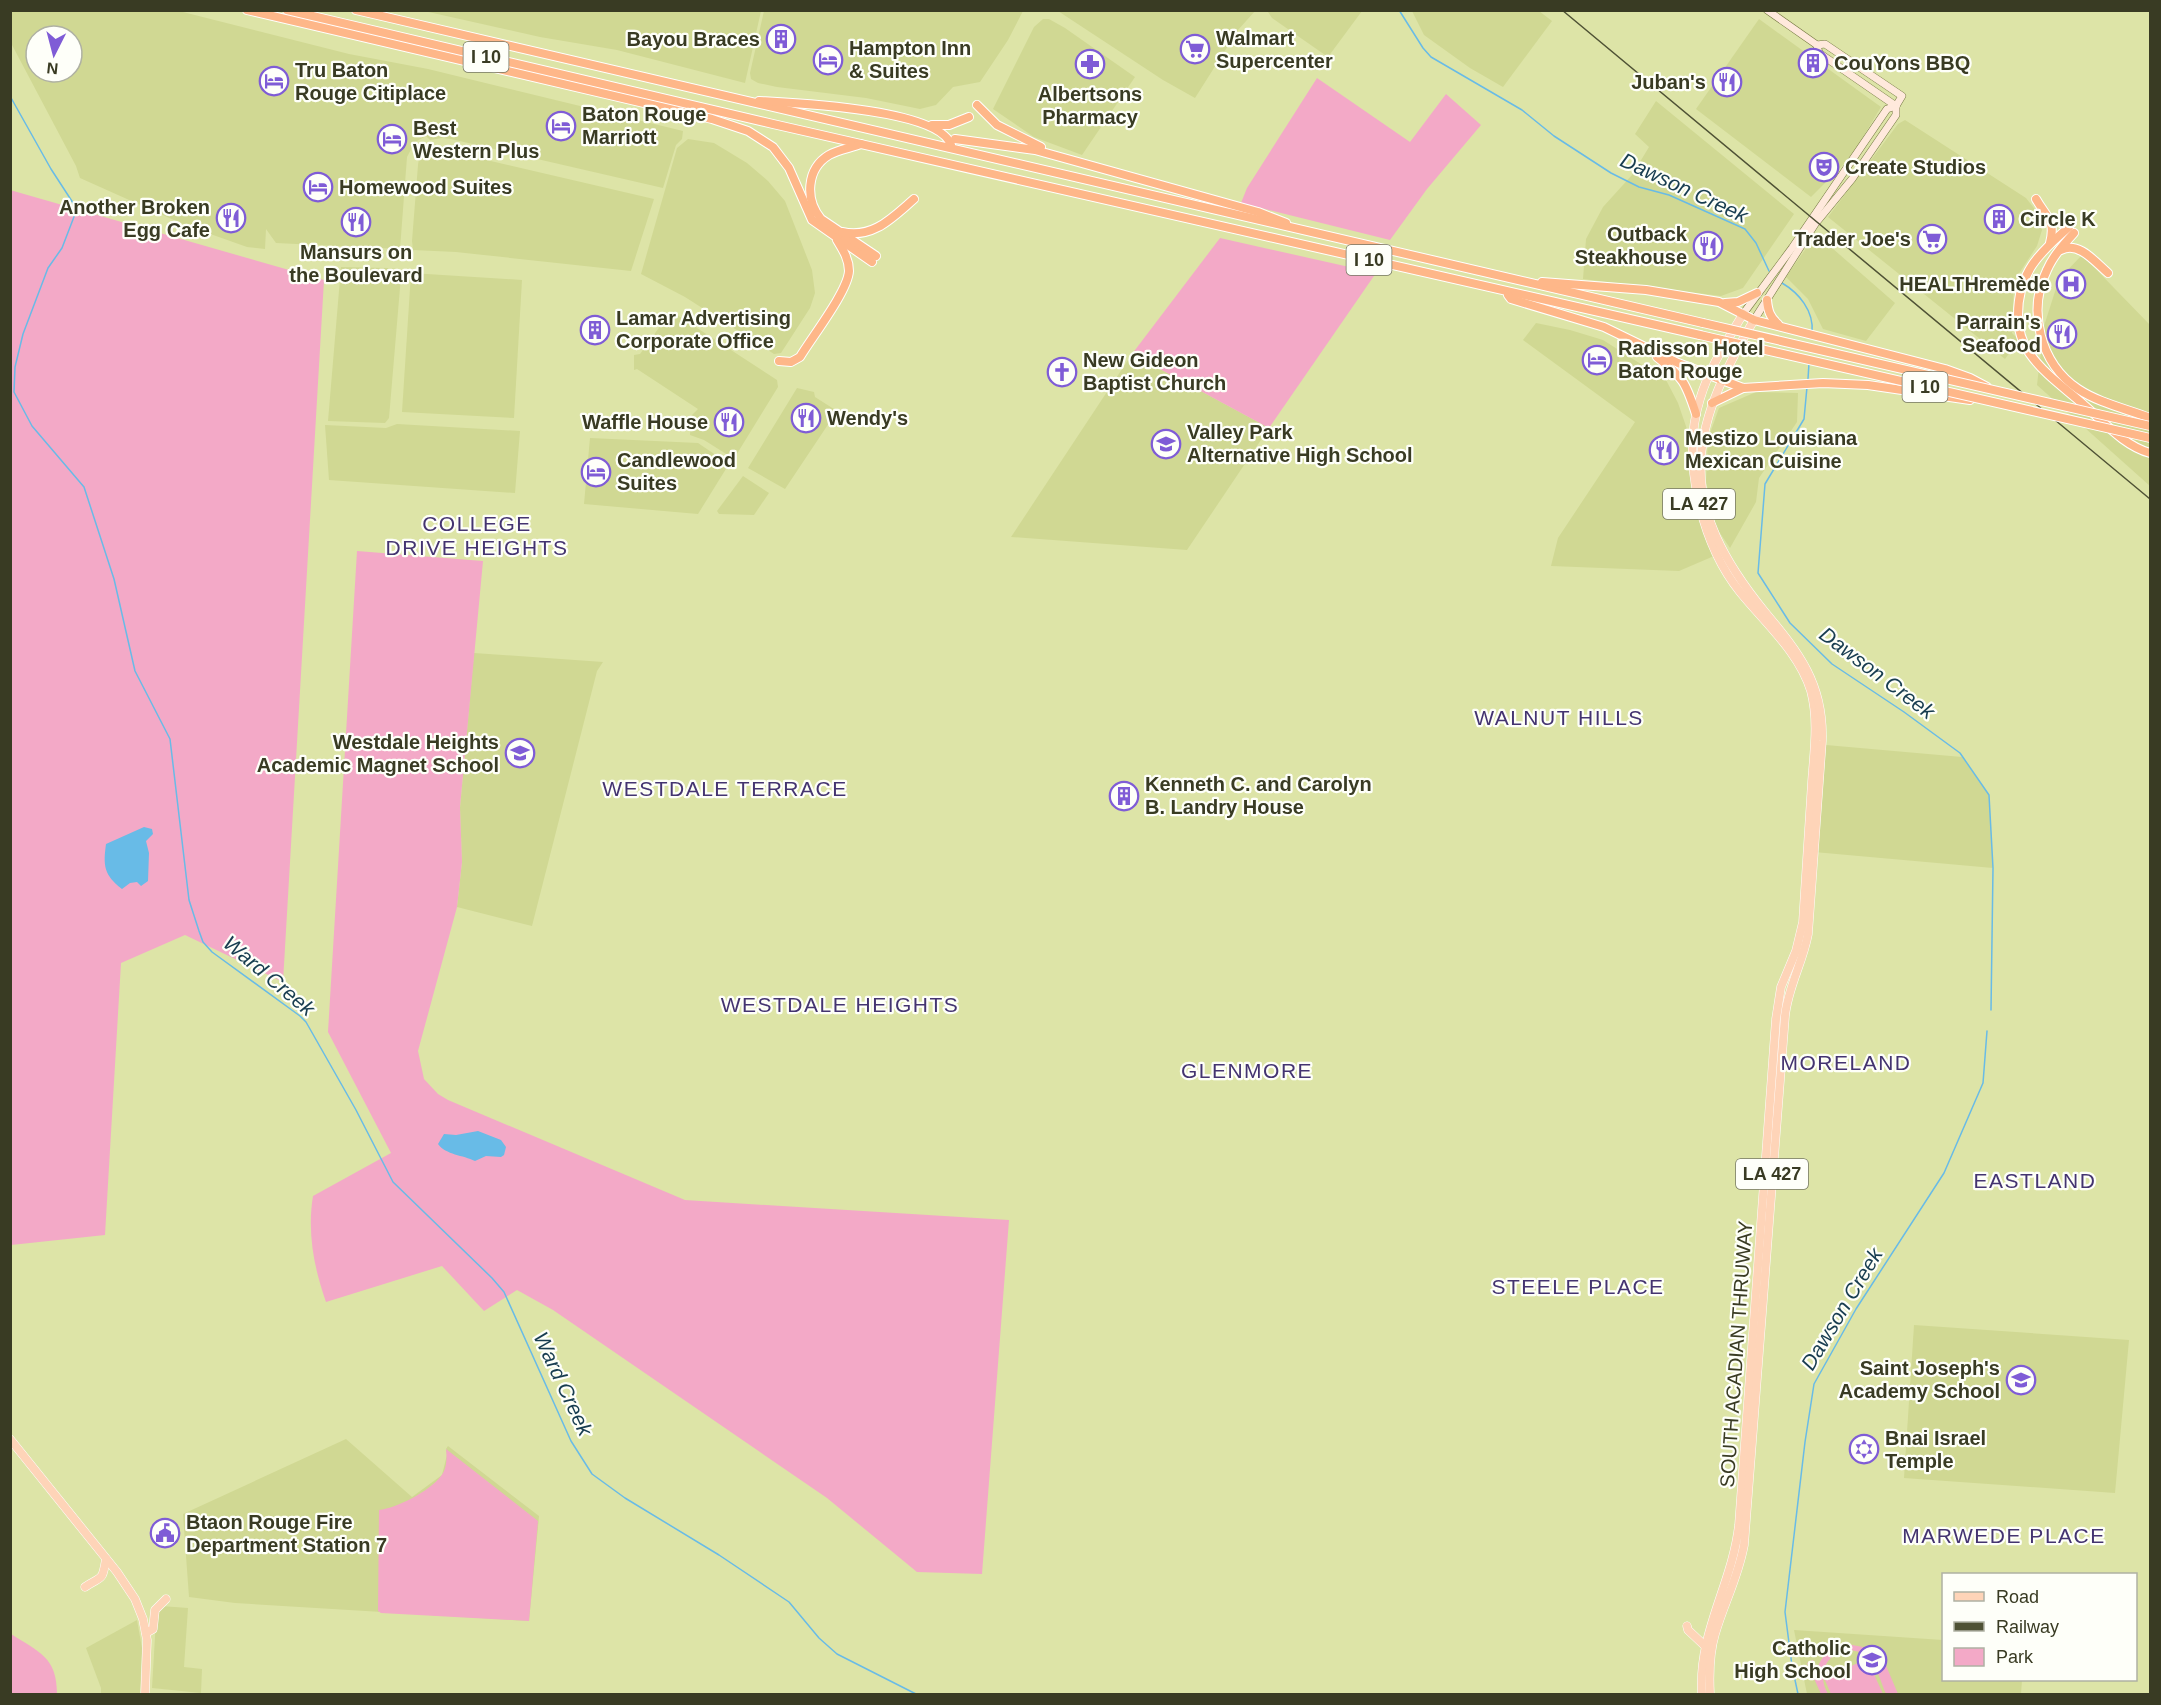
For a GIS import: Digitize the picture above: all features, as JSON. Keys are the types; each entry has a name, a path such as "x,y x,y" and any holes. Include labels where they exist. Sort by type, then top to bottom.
{"highway":[{"path":"247,10 712,119 747,130 780,154 792,173 809,216 815,224 836,233 857,234 875,230 914,200"},
{"name":"I 10","path":"287,10 861,144 2151,438"},
{"name":"I 10","path":"356,10 889,136 2151,426"},
{"path":"731,98 862,109 896,116 924,124 944,134 953,142 1017,147 1077,160 1257,212 1312,233"},
{"path":"977,105 1006,130 1031,143 1077,160"},
{"path":"924,124 949,125 969,117"},
{"path":"861,144 828,156 819,163 812,177 810,192 813,206 821,219 836,233 874,259"},
{"path":"2036,199 2051,222 2053,231 2050,243"},
{"path":"2147,452 2126,442 2047,372 2023,342 2018,321 2021,287 2028,270 2050,243 2071,230 2048,267 2041,284 2037,314 2044,348 2057,370 2088,395 2151,418"},
{"path":"779,361 791,362 800,357 846,283 849,271 847,258 836,233"},
{"path":"2058,252 2064,248 2077,248 2108,273"},
{"path":"1515,280 1646,290 1688,295 1725,303 1738,302 1757,293"},
{"path":"1507,292 1511,299 1604,327 1709,376 1743,388 1823,383 1868,385 2025,410"},
{"path":"1767,300 1767,310 1780,326"},
{"path":"1725,303 1754,320 1945,369 1970,378 1990,389"},
{"path":"1651,350 1683,380 1696,414"},
{"path":"1712,403 1743,388"}],"main road":[{"path":"1767,10 1817,45 1819,53 1896,106"},
{"name":"SOUTH ACADIAN THRUWAY","path":"1710,1695 1710,1667 1715,1635 1734,1584 1745,1536 1785,1016 1789,992 1804,952 1808,934 1823,730 1818,695 1805,665 1731,565 1710,520 1700,463 1703,434 1712,403 1754,320 1820,217 1864,163 1896,115 1896,106 1902,96 1825,44 1817,45"},
{"name":"SOUTH ACADIAN THRUWAY","path":"1702,1695 1701,1670 1704,1645 1732,1563 1739,1525 1776,1019 1781,987 1796,951 1803,922 1815,726 1812,695 1801,669 1790,651 1735,585 1719,560 1710,540 1701,513 1696,487 1694,444 1696,414 1709,376 1743,314 1887,109 1896,106"},
{"path":"10,1439 135,1599 146,1633 148,1654 145,1695"},
{"path":"85,1587 99,1581 106,1559"},
{"path":"146,1633 153,1629 154,1610 166,1599"},
{"path":"1687,1626 1688,1630 1704,1645"}],"shaded area":[{"path":"761,10 745,83 617,50 540,37 424,11"},
{"path":"1362,10 1328,57 1272,18 1269,11"},
{"path":"10,11 179,11 349,54 428,69 683,131 682,139 676,145 663,188 451,139 430,140 426,136 415,142 407,157 400,249 276,243 266,229 265,249 247,247 185,225 80,178 76,166 33,84 84,84 84,24 24,24 24,68 11,43"},
{"path":"764,11 1023,11 1008,40 980,82 953,87 936,105 920,109 866,98 777,87 751,79 750,73"},
{"path":"1058,11 1255,11 1238,30 1195,98 1163,80"},
{"path":"1412,11 1539,11 1552,21 1503,87 1470,68 1424,35"},
{"path":"1043,19 1049,19 1065,28 1135,77 1082,155 1034,137 993,109 1034,27"},
{"path":"1759,19 1881,107 1851,157 1811,197 1696,109"},
{"path":"1656,101 1794,214 1743,288 1721,296 1583,279 1586,239 1603,207 1632,175 1649,147 1635,134"},
{"path":"1905,120 2026,198 2040,216 2042,230 2037,246 2014,281 2012,333 2019,340 2005,359 1828,217 1898,124"},
{"path":"688,139 714,143 747,163 768,181 785,201 812,270 815,293 810,308 781,353 774,354 685,297 641,274 677,148"},
{"path":"425,150 444,150 654,199 631,271 456,252 413,250 418,165 419,158"},
{"path":"1816,234 1895,303 1866,341 1823,329 1808,299 1786,277"},
{"path":"2082,255 2150,325 2150,486 2037,385 2044,326 2059,279"},
{"path":"341,267 397,269 401,276 389,418 385,423 328,421"},
{"path":"411,273 522,280 514,418 402,412"},
{"path":"671,311 777,380 778,387 735,457 690,435 691,416 698,409 637,369 634,370 634,355 640,354"},
{"path":"1536,323 1603,340 1666,380 1678,403 1689,435 1697,515 1714,556 1679,571 1551,566 1558,538 1635,422 1523,340"},
{"name":"Valley Park Alternative High School","path":"1132,354 1269,428 1187,550 1011,537"},
{"path":"797,388 814,392 815,397 837,411 785,489 748,468"},
{"path":"1756,392 1798,393 1797,422 1759,478 1756,502 1730,548 1716,527 1706,481 1708,439 1719,408"},
{"path":"397,424 520,431 515,493 329,480 325,425 386,428"},
{"path":"590,438 698,443 729,464 698,514 584,504"},
{"path":"743,476 769,493 754,515 719,514 717,511"},
{"path":"474,653 603,662 597,671 532,926 457,907 462,862 460,808"},
{"path":"1826,745 1962,757 1989,795 1993,868 1814,852 1821,814"},
{"path":"1914,1325 2129,1340 2115,1493 1904,1478"},
{"path":"346,1439 412,1497 442,1475 448,1446 539,1516 529,1621 235,1603 189,1597 183,1514"},
{"path":"161,1606 188,1608 184,1667 202,1669 201,1693 152,1688 156,1620"},
{"path":"137,1620 142,1648 140,1694 101,1694 101,1688 86,1648"},
{"name":"Catholic High School","path":"1794,1630 1942,1640 1942,1681 2022,1681 2021,1694 1807,1694"}],"green space":[{"path":"1317,78 1410,142 1446,94 1481,125 1427,189 1390,240 1241,203 1247,188"},
{"path":"10,190 324,280 283,982 185,935 121,963 105,1235 11,1245"},
{"path":"1220,238 1376,273 1269,428 1132,354"},
{"path":"357,551 483,561 460,807 462,862 457,907 418,1051 424,1079 438,1094 448,1100 685,1200 1009,1220 982,1574 917,1572 827,1498 553,1310 517,1290 484,1311 442,1266 326,1302 318,1276 311,1236 313,1196 391,1153 328,1032"},
{"path":"446,1449 538,1521 529,1621 378,1611 379,1510 413,1498 436,1482 444,1470"},
{"path":"11,1634 38,1651 50,1664 54,1672 57,1694 11,1694"},
{"path":"1847,1644 1863,1647 1877,1658 1882,1656 1898,1694 1886,1694 1876,1669 1867,1657 1853,1651 1846,1651 1832,1657 1827,1662 1823,1677 1828,1694 1821,1694 1807,1663 1813,1660 1817,1669 1828,1652"},
{"path":"1867,1659 1883,1694 1831,1694 1824,1678"}],"water":[{"path":"144,827 152,829 153,834 146,841 149,853 148,881 141,886 137,882 130,883 122,889 111,879 106,870 106,844"},
{"path":"478,1131 501,1140 506,1147 504,1155 501,1157 486,1156 475,1161 450,1153 438,1144 444,1134 456,1135"}],"waterway":[{"name":"Dawson Creek","path":"1399,10 1431,57 1522,110 1554,136 1611,173 1639,187 1669,195 1745,229 1756,243 1769,271"},
{"name":"Ward Creek","path":"10,96 51,169 77,209 62,248 48,268 23,334 15,367 14,392 32,426 84,487 114,579 135,671 170,739 189,900 203,942 212,952 306,1022 356,1110 393,1182 504,1292 571,1441 592,1474 625,1498 719,1555 789,1602 819,1638 837,1654 916,1694"},
{"name":"Dawson Creek","path":"1782,283 1804,303 1811,317 1812,332"},
{"name":"Dawson Creek","path":"1808,379 1809,363"},
{"name":"Dawson Creek","path":"1807,387 1804,419 1765,484 1758,573 1790,623 1832,664 1960,753 1989,795 1993,868 1991,1010"},
{"name":"Dawson Creek","path":"1798,1694 1785,1612 1814,1384 1856,1309 1944,1173 1983,1083 1987,1031"}],"railway":[{"path":"1562,10 2150,499"}],"place":[{"name":"Bayou Braces","path":"781,39"},
{"name":"Walmart Supercenter","path":"1195,49"},
{"name":"Hampton Inn & Suites","path":"828,60"},
{"name":"CouYons BBQ","path":"1813,63"},
{"name":"Albertsons Pharmacy","path":"1090,64"},
{"name":"Tru Baton Rouge Citiplace","path":"274,81"},
{"name":"Juban's","path":"1727,82"},
{"name":"Baton Rouge Marriott","path":"561,126"},
{"name":"Best Western Plus","path":"392,139"},
{"name":"Create Studios","path":"1824,167"},
{"name":"Homewood Suites","path":"318,187"},
{"name":"Another Broken Egg Cafe","path":"231,218"},
{"name":"Circle K","path":"1999,219"},
{"name":"Mansurs on the Boulevard","path":"356,222"},
{"name":"Trader Joe's","path":"1932,239"},
{"name":"Outback Steakhouse","path":"1708,246"},
{"name":"HEALTHremède","path":"2071,284"},
{"name":"Lamar Advertising Corporate Office","path":"595,330"},
{"name":"Parrain's Seafood","path":"2062,334"},
{"name":"Radisson Hotel Baton Rouge","path":"1597,360"},
{"name":"New Gideon Baptist Church","path":"1062,372"},
{"name":"Wendy's","path":"806,418"},
{"name":"Waffle House","path":"729,422"},
{"name":"Valley Park Alternative High School","path":"1166,444"},
{"name":"Mestizo Louisiana Mexican Cuisine","path":"1664,450"},
{"name":"Candlewood Suites","path":"596,472"},
{"name":"Westdale Heights Academic Magnet School","path":"520,753"},
{"name":"Kenneth C. and Carolyn B. Landry House","path":"1124,796"},
{"name":"Saint Joseph's Academy School","path":"2021,1380"},
{"name":"Bnai Israel Temple","path":"1864,1449"},
{"name":"Btaon Rouge Fire Department Station 7","path":"165,1533"},
{"name":"Catholic High School","path":"1872,1660"}],"district":[{"name":"COLLEGE DRIVE HEIGHTS","path":"477,536"},
{"name":"WALNUT HILLS","path":"1559,718"},
{"name":"WESTDALE TERRACE","path":"725,789"},
{"name":"WESTDALE HEIGHTS","path":"840,1005"},
{"name":"MORELAND","path":"1846,1063"},
{"name":"GLENMORE","path":"1247,1071"},
{"name":"EASTLAND","path":"2035,1181"},
{"name":"STEELE PLACE","path":"1578,1287"},
{"name":"MARWEDE PLACE","path":"2004,1536"}]}
